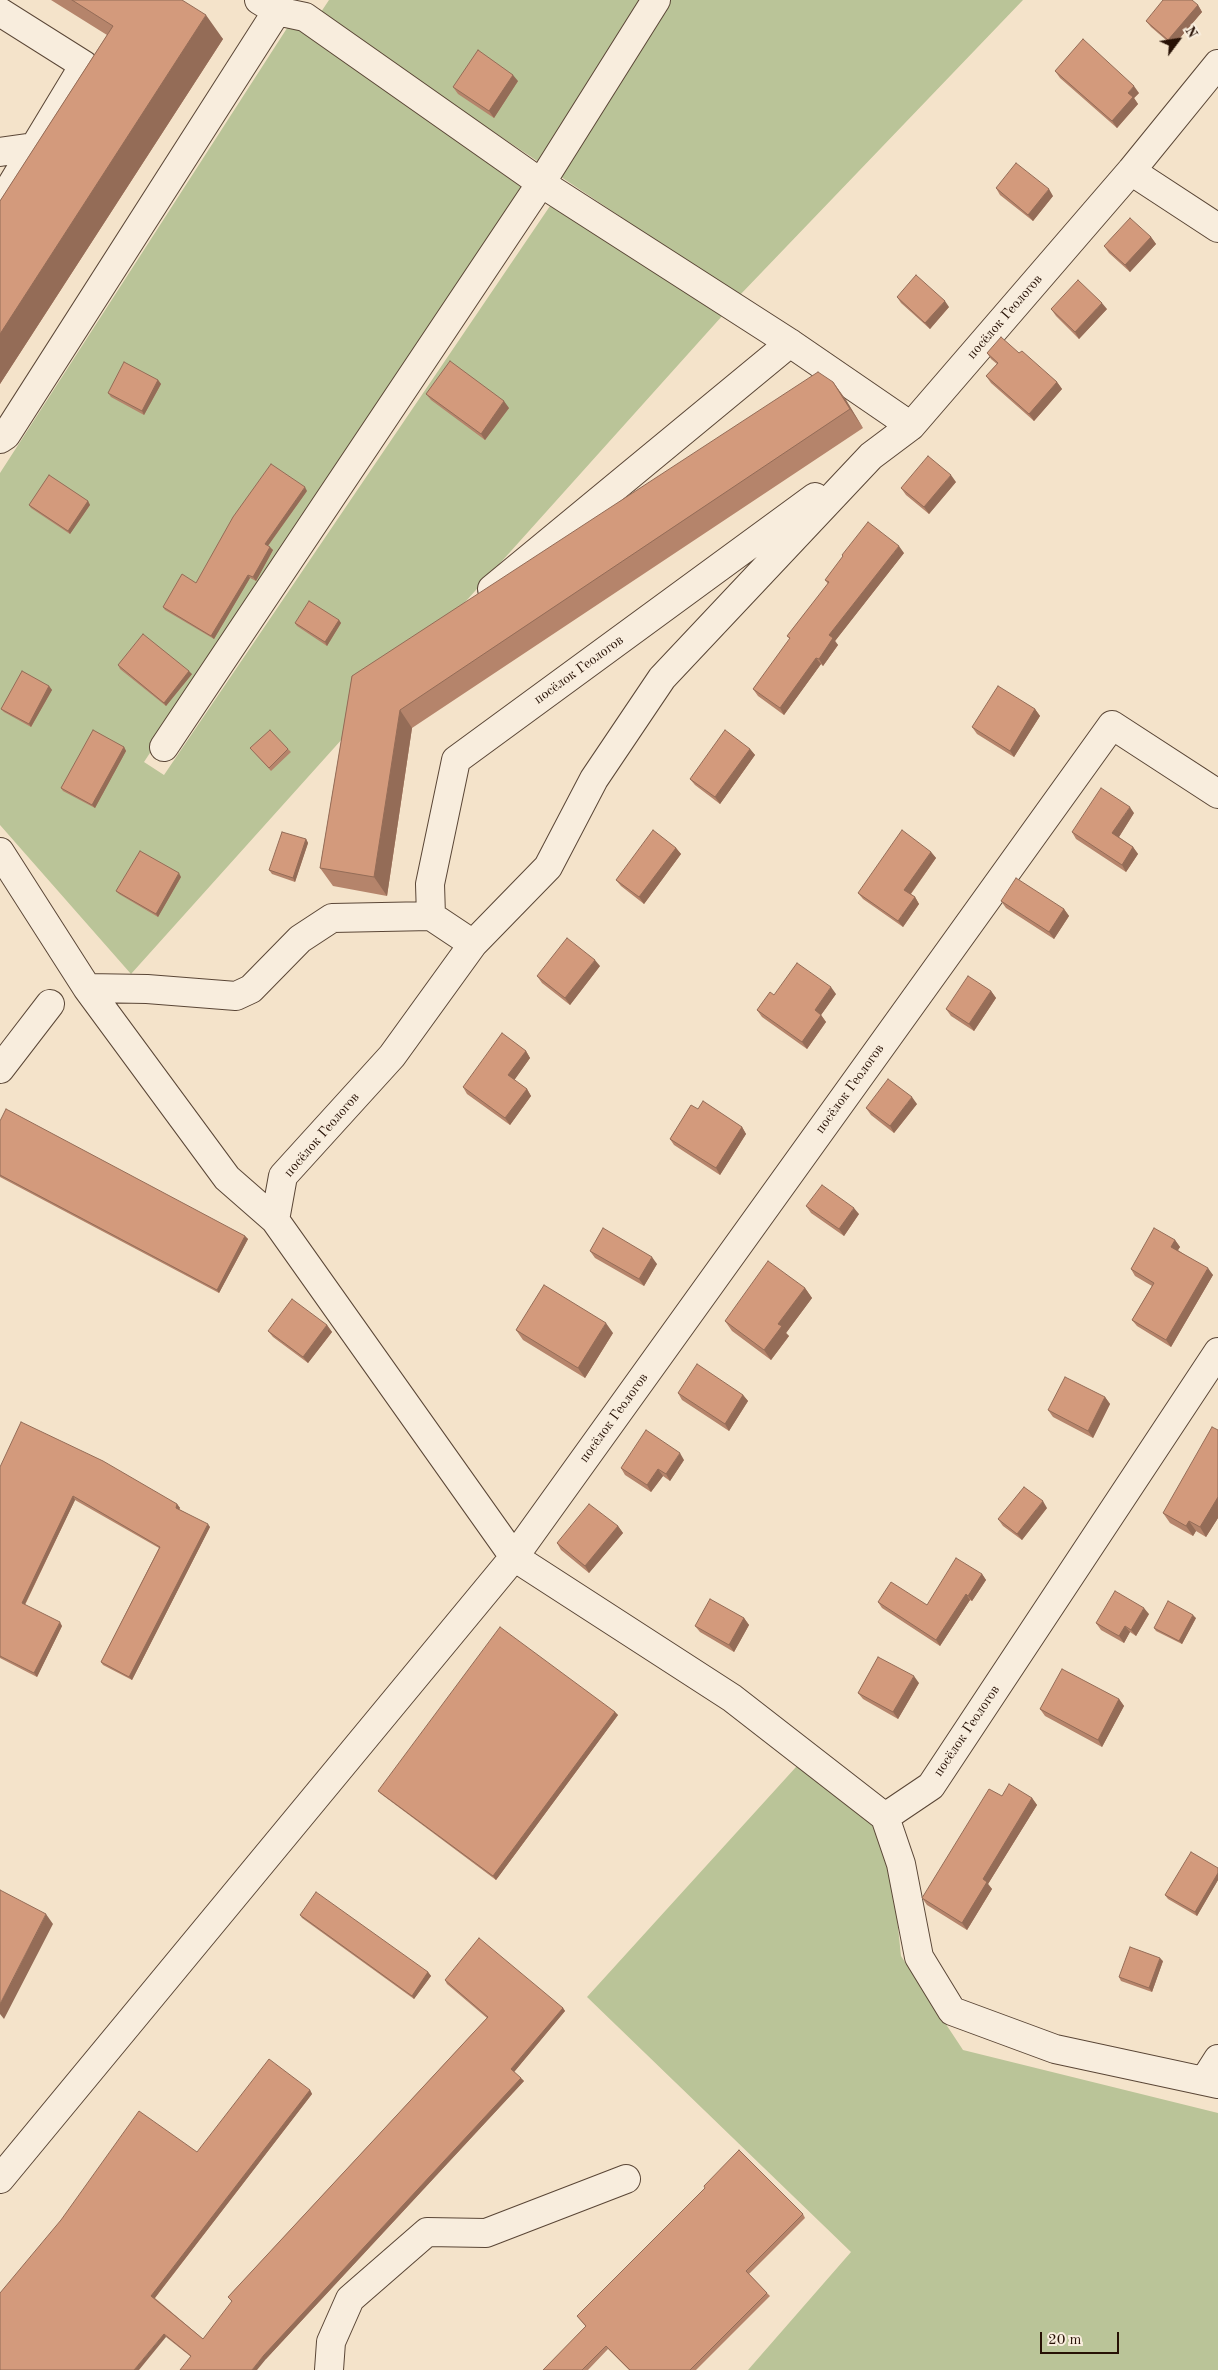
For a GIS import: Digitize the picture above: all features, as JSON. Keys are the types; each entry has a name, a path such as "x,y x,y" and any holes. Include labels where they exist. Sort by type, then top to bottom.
{"street":[{"path":"164,747 541,183 656,0"},
{"path":"0,439 6,435 268,6 310,9 541,183 790,343 911,426"},
{"path":"0,12 84,65 0,204"},
{"name":"посёлок Геологов","path":"431,916 430,884 456,760 911,426 1131,171 1218,64"},
{"path":"0,152 34,146"},
{"path":"1131,171 1218,228"},
{"path":"490,591 790,343"},
{"name":"посёлок Геологов","path":"275,1220 283,1176 392,1056 473,944 548,867 594,779 662,678 871,456"},
{"name":"посёлок Геологов","path":"514,1557 1112,725 1218,794"},
{"path":"0,852 87,988 227,1178 275,1220 514,1557 732,1698 884,1817 901,1864 919,1957 952,2010 1055,2049 1211,2083 1218,2059"},
{"path":"87,988 146,988 236,996 251,989 300,939 332,918 431,916 473,944"},
{"path":"0,1069 50,1004"},
{"name":"посёлок Геологов","path":"884,1817 931,1786 1218,1352"},
{"path":"0,2179 514,1557"},
{"path":"329,2370 331,2342 350,2299 427,2232 486,2233 626,2179"}],"green space":[{"path":"329,0 1023,0 739,296 319,15"},
{"path":"291,22 521,187 144,762 164,775 550,206 723,315 131,974 0,825 0,473"},
{"path":"806,1756 889,1840 901,1956 963,2050 1218,2113 1218,2370 748,2370 851,2252 587,1997"}],"building":[{"path":"72,0 182,0 206,15 0,334 0,201 113,26"},
{"path":"1163,0 1192,0 1198,5 1168,40 1146,21"},
{"path":"1083,39 1134,86 1128,93 1133,97 1112,121 1055,71"},
{"path":"478,50 513,75 489,111 453,87"},
{"path":"1016,163 1049,189 1028,215 996,188"},
{"path":"1130,218 1151,237 1125,265 1104,246"},
{"path":"916,275 945,301 925,323 897,297"},
{"path":"1078,280 1102,303 1075,332 1051,309"},
{"path":"1001,337 1019,353 1022,351 1057,382 1029,414 986,376 998,363 987,353"},
{"path":"450,361 504,401 481,434 426,394"},
{"path":"124,362 158,380 142,411 108,393"},
{"path":"818,372 833,382 850,409 400,710 374,877 320,868 352,676"},
{"path":"928,456 951,475 924,507 901,488"},
{"path":"271,464 305,487 265,544 270,547 253,577 248,575 211,636 163,607 182,574 196,583 233,517"},
{"path":"49,475 88,501 68,531 29,505"},
{"path":"868,522 899,546 829,635 833,638 819,659 816,658 780,708 753,689 790,638 787,636 829,582 825,580 842,555"},
{"path":"309,601 339,620 325,642 295,623"},
{"path":"143,634 189,671 164,703 118,665"},
{"path":"22,671 49,686 29,724 1,709"},
{"path":"998,686 1035,709 1010,751 972,727"},
{"path":"93,730 124,747 92,805 61,788"},
{"path":"270,730 288,749 269,768 250,748"},
{"path":"725,730 750,749 715,797 690,779"},
{"path":"1101,788 1130,807 1112,833 1133,847 1122,865 1072,832"},
{"path":"653,830 676,848 639,897 616,880"},
{"path":"902,830 931,852 904,890 915,897 898,921 858,893"},
{"path":"282,832 306,839 293,878 269,870"},
{"path":"140,851 179,873 156,914 116,891"},
{"path":"1016,878 1064,909 1049,932 1001,901"},
{"path":"567,938 595,960 565,998 537,976"},
{"path":"797,963 831,987 815,1010 821,1015 802,1042 757,1010 770,992 774,995"},
{"path":"968,976 991,991 969,1024 946,1009"},
{"path":"502,1033 526,1051 508,1075 527,1089 505,1118 463,1087"},
{"path":"888,1079 912,1097 890,1126 866,1108"},
{"path":"703,1101 742,1127 716,1168 670,1139 691,1105 698,1109"},
{"path":"6,1109 245,1236 217,1290 0,1175 0,1121"},
{"path":"822,1185 854,1208 839,1229 806,1206"},
{"path":"603,1228 652,1257 639,1279 590,1251"},
{"path":"1154,1228 1175,1240 1171,1247 1208,1268 1166,1340 1132,1320 1154,1283 1131,1269"},
{"path":"768,1261 805,1288 778,1324 782,1326 764,1350 725,1321"},
{"path":"544,1285 606,1323 578,1368 516,1330"},
{"path":"292,1299 327,1325 303,1357 268,1331"},
{"path":"697,1364 743,1395 725,1424 678,1393"},
{"path":"1065,1377 1105,1397 1088,1431 1048,1410"},
{"path":"21,1422 103,1461 177,1504 176,1508 208,1524 129,1677 101,1662 160,1547 73,1496 22,1603 60,1622 34,1673 0,1656 0,1467"},
{"path":"1212,1427 1218,1430 1218,1497 1200,1527 1189,1521 1186,1526 1163,1513"},
{"path":"646,1430 680,1453 666,1474 658,1469 647,1485 621,1468"},
{"path":"1024,1487 1043,1501 1017,1534 998,1519"},
{"path":"589,1504 618,1526 585,1566 557,1543"},
{"path":"956,1558 982,1574 968,1596 966,1594 936,1640 878,1602 891,1582 927,1605"},
{"path":"1115,1591 1144,1608 1131,1630 1125,1626 1119,1636 1096,1623"},
{"path":"710,1599 744,1618 729,1645 695,1626"},
{"path":"1168,1601 1193,1615 1179,1641 1154,1628"},
{"path":"500,1627 615,1712 493,1876 378,1791"},
{"path":"878,1657 914,1676 893,1712 858,1693"},
{"path":"1062,1669 1119,1699 1098,1740 1040,1709"},
{"path":"1009,1784 1032,1798 983,1879 987,1882 962,1923 922,1898 989,1789 1002,1796"},
{"path":"1191,1852 1218,1868 1218,1873 1195,1912 1165,1895"},
{"path":"0,1890 46,1914 0,2004"},
{"path":"316,1892 428,1972 412,1996 300,1915"},
{"path":"479,1938 563,2008 511,2069 521,2078 252,2370 180,2370 191,2356 164,2334 134,2370 0,2370 0,2293 61,2220 139,2111 197,2152 269,2059 310,2090 151,2296 203,2339 232,2301 228,2297 488,2017 445,1980"},
{"path":"1130,1947 1160,1958 1149,1988 1119,1977"},
{"path":"739,2150 803,2214 746,2271 767,2293 690,2370 630,2370 606,2346 582,2370 543,2370 586,2326 577,2316 705,2188 704,2186"}]}
